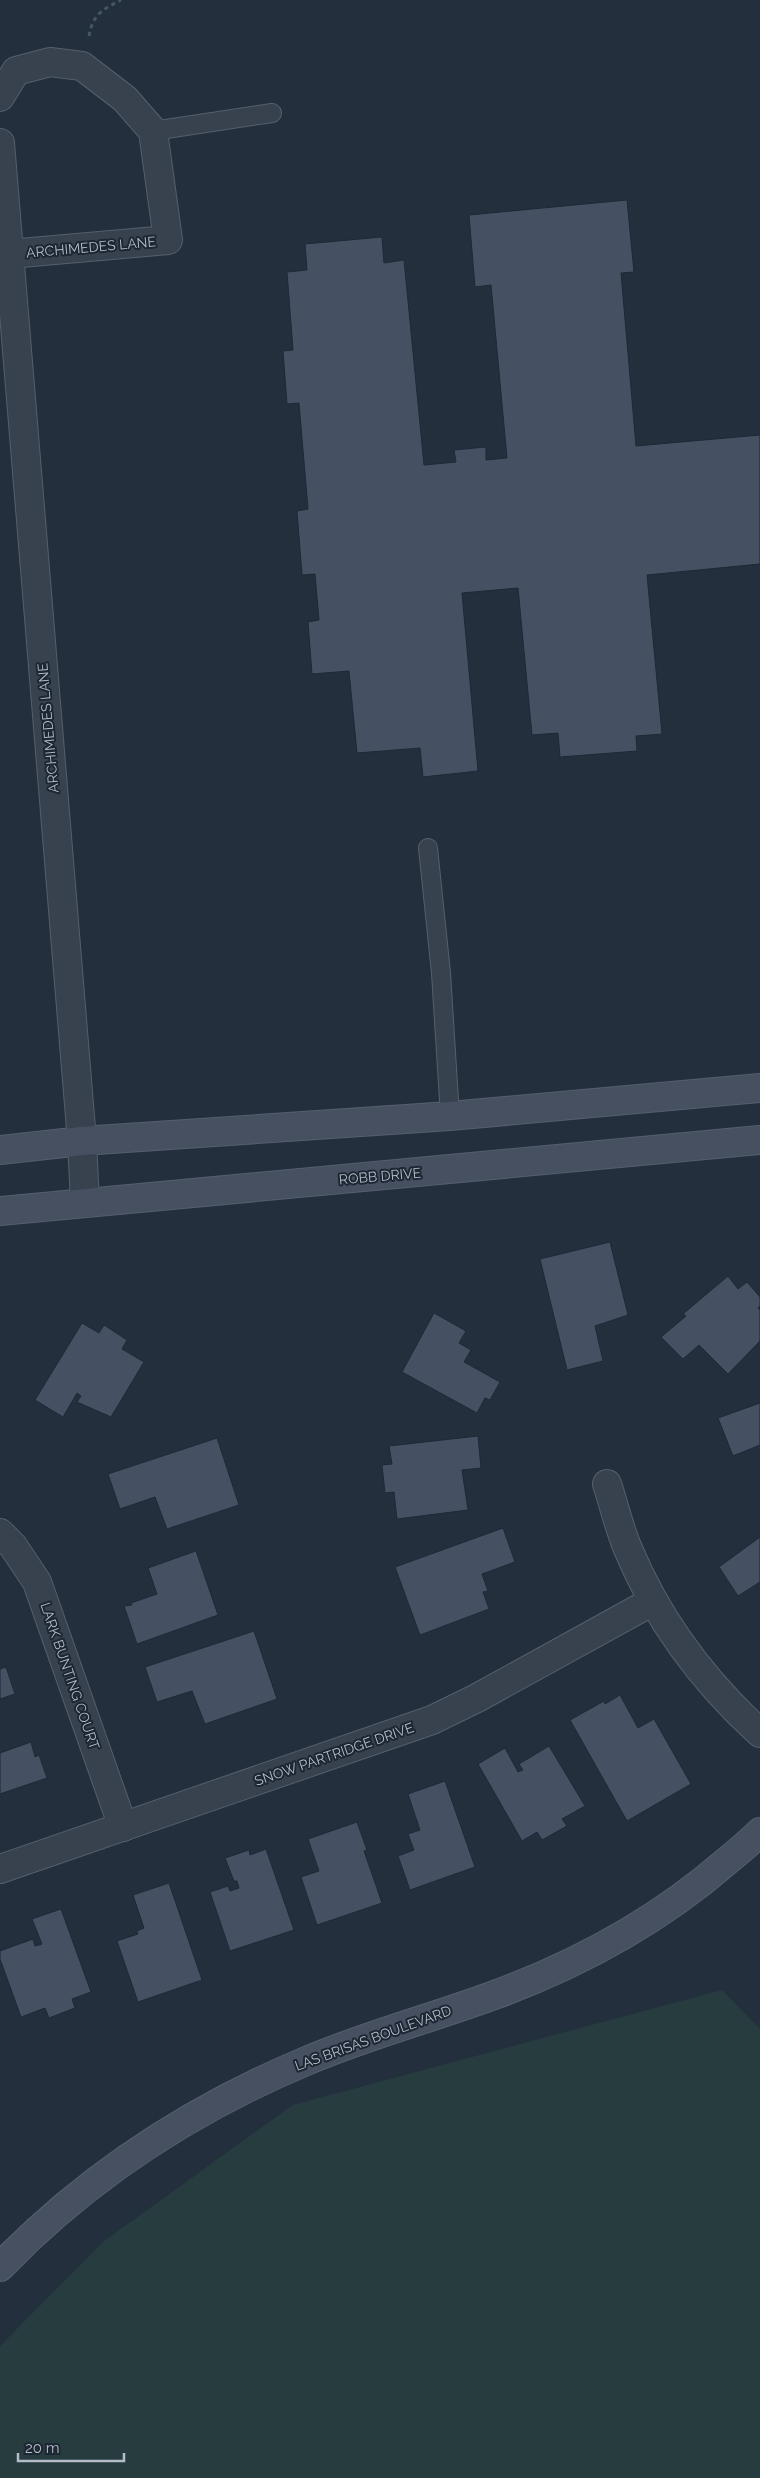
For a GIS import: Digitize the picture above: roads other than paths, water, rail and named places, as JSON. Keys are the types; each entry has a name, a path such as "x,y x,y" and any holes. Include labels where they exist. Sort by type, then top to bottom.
{"street":[{"path":"0,98 16,72 50,62 82,66 125,99 154,131"},
{"name":"ARCHIMEDES LANE","path":"9,254 168,240 154,131"},
{"name":"ARCHIMEDES LANE","path":"0,142 82,1141 85,1203"},
{"path":"0,1150 82,1141 450,1116 760,1088"},
{"name":"ROBB DRIVE","path":"0,1211 760,1140"},
{"path":"607,1484 627,1548 653,1601 684,1651 727,1703 760,1733"},
{"name":"LARK BUNTING COURT","path":"0,1533 13,1546 37,1582 123,1827"},
{"name":"SNOW PARTRIDGE DRIVE","path":"0,1870 432,1720 477,1698 653,1601"},
{"name":"LAS BRISAS BOULEVARD","path":"0,2267 81,2193 149,2142 228,2096 306,2061 498,1994 557,1970 628,1933 689,1892 760,1832"}],"lane":[{"path":"154,131 272,113"},
{"path":"428,848 441,973 450,1116"}]}
